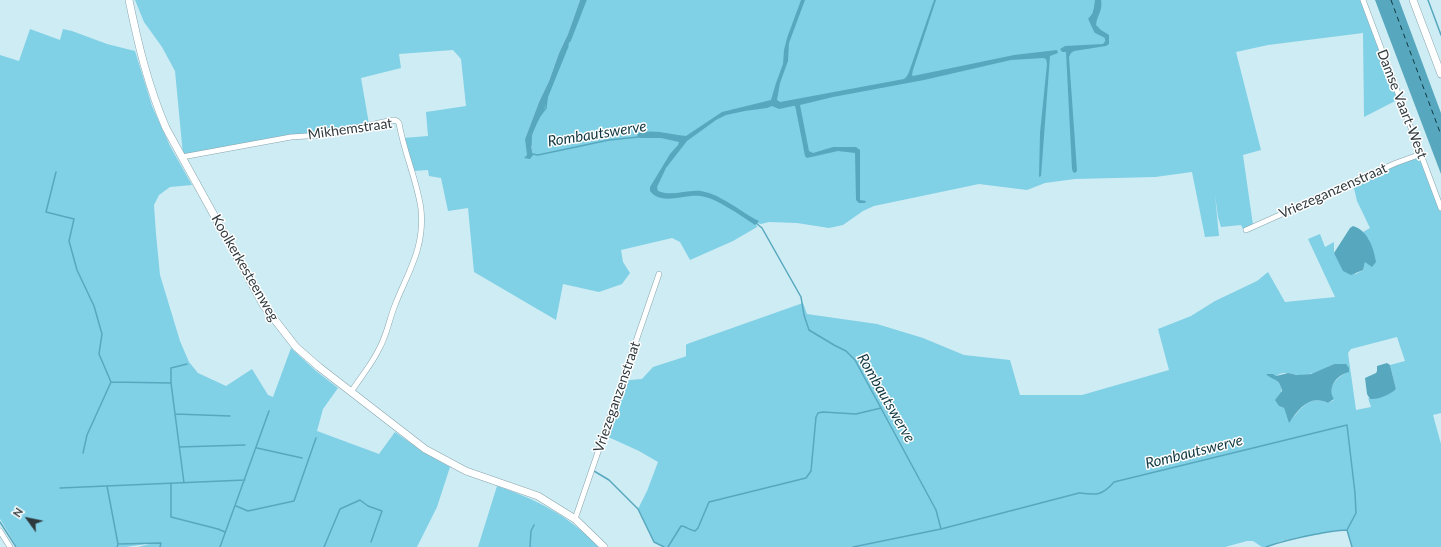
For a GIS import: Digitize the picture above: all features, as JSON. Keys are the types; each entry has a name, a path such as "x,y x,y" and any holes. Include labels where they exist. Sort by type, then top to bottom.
{"main road":[{"name":"Koolkerkesteenweg","path":"129,0 138,45 151,91 166,128 264,306 296,347 319,367 425,449 450,464 466,471 538,496 575,519 604,547"},
{"path":"1413,0 1441,74"}],"street":[{"name":"Damse Vaart-West","path":"1363,0 1441,208"},
{"name":"Mikhemstraat","path":"182,158 291,137 323,135 393,120 397,121 405,150 416,180 421,209 421,232 417,255 395,305 384,340 351,392"},
{"name":"Vriezeganzenstraat","path":"1246,230 1396,163 1421,154"},
{"name":"Vriezeganzenstraat","path":"575,519 659,274"},
{"path":"0,531 10,547"}],"shaded area":[{"path":"135,0 580,0 568,34 525,139 533,155 531,146 536,124 543,112 547,97 586,0 1362,0 1399,99 1364,117 1363,33 1268,45 1236,52 1261,150 1243,155 1253,225 1243,229 1241,225 1221,227 1215,195 1219,236 1205,237 1192,172 1155,177 1075,179 1045,183 1027,190 979,184 874,206 863,211 843,225 829,228 797,223 756,223 757,227 733,241 690,260 680,242 672,238 621,250 623,262 630,273 622,284 599,292 563,284 556,320 474,272 468,208 448,211 441,178 429,176 428,170 414,171 403,138 428,136 426,112 466,106 461,59 453,50 399,54 401,68 361,78 369,124 330,133 183,155 175,71 162,47 144,22"},
{"path":"580,0 586,0 546,105 534,131 531,146 533,155 530,159 524,158 527,155 525,139 568,34"},
{"path":"801,0 805,0 789,43 788,61 780,83 777,100 780,102 904,79 909,72 934,0 936,0 913,70 913,76 1014,55 1057,50 1058,53 1050,56 1041,176 1039,177 1040,133 1047,64 1046,59 1043,58 1011,60 924,80 833,97 800,105 809,151 813,153 833,147 856,147 860,150 860,200 866,201 865,203 859,203 856,200 855,153 838,151 807,158 805,156 795,106 779,109 772,106 726,115 716,120 687,141 666,168 657,187 658,191 663,193 701,191 717,196 759,221 755,225 729,208 706,197 694,196 666,199 655,195 650,191 650,187 679,142 661,138 640,138 637,134 642,132 655,132 686,136 722,112 771,100 783,64 787,38"},
{"path":"1095,0 1101,0 1101,10 1097,18 1096,25 1109,35 1109,44 1106,46 1074,51 1069,57 1077,171 1075,173 1072,169 1066,52 1062,52 1060,49 1065,46 1103,44 1106,40 1105,37 1095,32 1089,19 1093,14"},
{"path":"1375,0 1399,0 1441,113 1441,174"},
{"path":"30,29 60,40 63,29 107,44 135,51 152,106 170,146 192,185 170,187 159,195 154,205 160,275 180,341 189,362 198,373 226,386 252,369 268,395 273,397 291,348 316,371 338,388 323,409 317,431 379,454 395,432 423,452 450,467 437,507 417,547 138,547 153,543 126,547 17,547 0,519 0,55 19,61"},
{"path":"1417,158 1422,161 1441,211 1441,413 1433,415 1441,444 1441,547 1352,547 1347,530 1338,530 1281,541 1266,547 1262,547 1253,541 1247,541 1225,547 664,547 654,542 638,509 647,491 658,462 639,451 606,436 623,383 630,380 642,379 653,367 686,356 687,344 803,303 807,314 877,324 923,338 964,355 1010,360 1020,395 1082,395 1169,370 1158,329 1191,316 1215,301 1257,281 1268,272 1285,302 1335,297 1308,239 1320,234 1325,247 1334,242 1334,253 1356,274 1363,270 1365,261 1367,263 1369,240 1363,232 1370,228 1357,201 1353,184 1407,160","holes":["1397,337 1405,361 1390,365 1396,389 1370,399 1368,398 1371,407 1356,410 1348,353 1351,349","1334,364 1345,373 1333,384 1331,391 1334,400 1328,403 1315,400 1310,402 1301,408 1289,422 1284,408 1279,406 1281,385 1274,378 1283,373 1303,375 1316,372"]},
{"path":"1353,226 1363,231 1372,246 1376,262 1372,267 1365,262 1363,270 1351,275 1343,271 1334,253 1350,228"},
{"path":"1387,363 1390,365 1396,389 1391,393 1377,399 1370,399 1367,394 1365,378 1376,373 1377,366"},
{"path":"1334,364 1346,364 1349,368 1349,372 1340,376 1334,382 1332,386 1332,395 1334,399 1328,403 1316,400 1310,401 1297,412 1289,423 1284,408 1279,406 1275,400 1282,391 1280,384 1266,374 1273,374 1276,376 1288,373 1297,375 1311,374"},
{"path":"497,486 527,497 552,510 576,526 599,547 478,547"}],"waterway":[{"name":"Rombautswerve","path":"570,41 586,0"},
{"path":"1428,0 1441,35"},
{"path":"1095,8 1089,19 1095,32 1105,37 1106,40"},
{"name":"Rombautswerve","path":"531,145 531,135 539,117 546,108 547,97 568,46"},
{"name":"Rombautswerve","path":"532,154 538,155 609,140 638,137"},
{"path":"56,172 46,212 74,219 69,241 77,270 94,306 102,334 99,354 111,382 87,435 83,453"},
{"name":"Rombautswerve","path":"756,223 762,228 801,297 804,315 809,330 846,351 855,360 936,510 941,529"},
{"path":"111,382 171,383 171,368 187,364"},
{"path":"171,383 184,483"},
{"path":"668,547 681,526 695,531 698,528 709,502 806,478 811,471 816,417 818,413 856,414 881,408"},
{"path":"220,547 269,411"},
{"path":"175,414 230,416"},
{"name":"Rombautswerve","path":"853,547 941,529 1079,493 1098,494 1106,490 1114,482 1347,425 1356,513 1347,530 1352,547"},
{"path":"236,506 248,511 294,501 316,438"},
{"path":"179,447 245,445"},
{"path":"257,448 302,458"},
{"path":"594,471 609,480 638,509 654,542 664,547"},
{"path":"60,488 245,480"},
{"path":"171,484 171,517 225,532"},
{"path":"107,486 118,544 117,547"},
{"path":"324,547 340,509 360,500 368,506 382,511 371,542"},
{"path":"0,522 16,547"},
{"path":"530,547 531,531 534,525"},
{"path":"1266,547 1300,537 1347,530"},
{"path":"118,544 161,543 160,547"}],"ferry route":[{"path":"1391,0 1441,135"}]}
